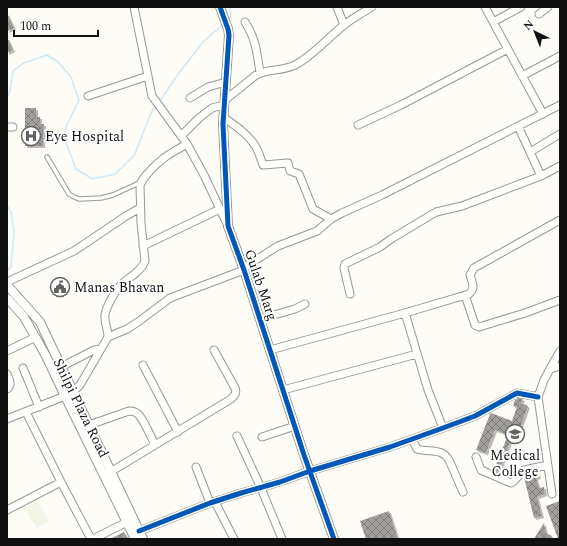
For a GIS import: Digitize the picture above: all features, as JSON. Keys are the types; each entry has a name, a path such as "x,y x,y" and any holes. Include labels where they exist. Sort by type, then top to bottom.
{"street":[{"path":"134,7 152,96 187,144 204,175 228,226"},
{"name":"Gulab Marg","path":"220,7 229,35 223,117 228,226 334,539"},
{"path":"337,7 344,25"},
{"path":"181,136 212,108 224,102 256,75 260,73 287,69 297,64 308,57 355,16 372,7"},
{"path":"485,7 543,114"},
{"path":"493,22 521,7"},
{"path":"539,14 548,7"},
{"path":"245,22 251,31 257,48 260,73"},
{"path":"358,125 402,105 508,49"},
{"path":"522,76 560,56"},
{"path":"88,96 148,76"},
{"path":"190,98 208,87 226,82"},
{"path":"7,419 73,392 80,385 108,337 138,322 170,298 243,269 278,246 317,231 331,219 342,213 382,195 560,105"},
{"path":"223,117 240,129 251,140 257,149 263,165 288,163 290,172 299,174 313,209 331,219"},
{"path":"518,126 541,176"},
{"path":"530,152 560,134"},
{"path":"108,337 105,316 106,310 121,285 144,265 145,261 140,208 141,184 144,178 162,159 187,144"},
{"path":"350,294 344,268 349,262 380,247 390,239 436,212 462,206 541,176 560,166"},
{"path":"7,282 74,251 140,208"},
{"path":"143,246 220,209"},
{"path":"270,350 406,313 469,294 474,286 470,275 474,268 560,220"},
{"name":"Shilpi Plaza Road","path":"7,286 40,322 143,539"},
{"path":"465,295 475,325 479,327 526,313 560,300"},
{"name":"Shilpi Plaza Road","path":"7,298 24,317 36,337 135,539"},
{"path":"260,319 295,309 305,304"},
{"path":"406,313 428,390 443,428"},
{"path":"7,352 36,337"},
{"path":"61,367 94,350 100,349"},
{"path":"103,475 178,432 231,399 235,394 235,388 214,350"},
{"path":"552,494 538,397 544,380 560,351"},
{"path":"283,390 417,354"},
{"path":"143,365 178,432"},
{"path":"550,369 560,366"},
{"path":"23,368 39,407"},
{"path":"7,374 10,387 7,389"},
{"path":"139,531 213,502 390,447 443,428 475,416 517,393 538,397"},
{"path":"89,426 129,411 135,412 142,420 155,445"},
{"path":"26,412 61,482 92,539 127,522"},
{"path":"262,437 295,426"},
{"path":"237,436 282,539"},
{"path":"412,439 417,449 439,452 447,457 463,492"},
{"path":"476,457 481,470 511,483 524,470 548,465"},
{"path":"196,467 213,502 234,539"},
{"path":"7,510 61,482"}],"lane":[{"path":"47,157 69,194 79,199 113,196 137,184 141,184"}],"green space":[{"path":"37,501 49,521 37,528 25,509"}],"building":[{"path":"7,13 14,28 7,31"},
{"path":"7,37 13,50 7,53"},
{"path":"25,108 36,108 36,117 40,117 40,124 44,124 43,146 25,146"},
{"path":"518,398 523,399 521,403 528,406 519,431 514,430 499,472 494,470 508,435 495,430 486,453 476,450 490,414 491,413 512,421 517,407 513,406 515,400"},
{"path":"538,472 539,477 536,478 539,488 544,487 545,494 537,497 542,516 534,518 524,477"},
{"path":"560,501 560,539 558,539 546,506"},
{"path":"389,511 398,539 366,539 360,521"},
{"path":"544,523 546,533 552,536 550,539 534,539"},
{"path":"124,532 128,539 110,539"}],"waterway":[{"path":"227,20 231,17 230,7"},
{"path":"159,102 203,42 223,24"},
{"path":"7,98 10,91 13,71 24,63 47,55 58,62 71,77 79,100 67,125 64,137 76,169 93,179 115,174 134,156 150,115 156,105"},
{"path":"7,205 11,212 14,232 11,267 7,271"}],"cycle path":[{"path":"220,7 229,35 223,124 228,226 244,270 304,455 334,539"},
{"path":"139,531 210,503 390,447 443,428 475,416 517,393 538,397"}],"place":[{"name":"Eye Hospital","path":"31,136"},
{"name":"Manas Bhavan","path":"60,287"},
{"name":"Medical College","path":"515,434"}]}
